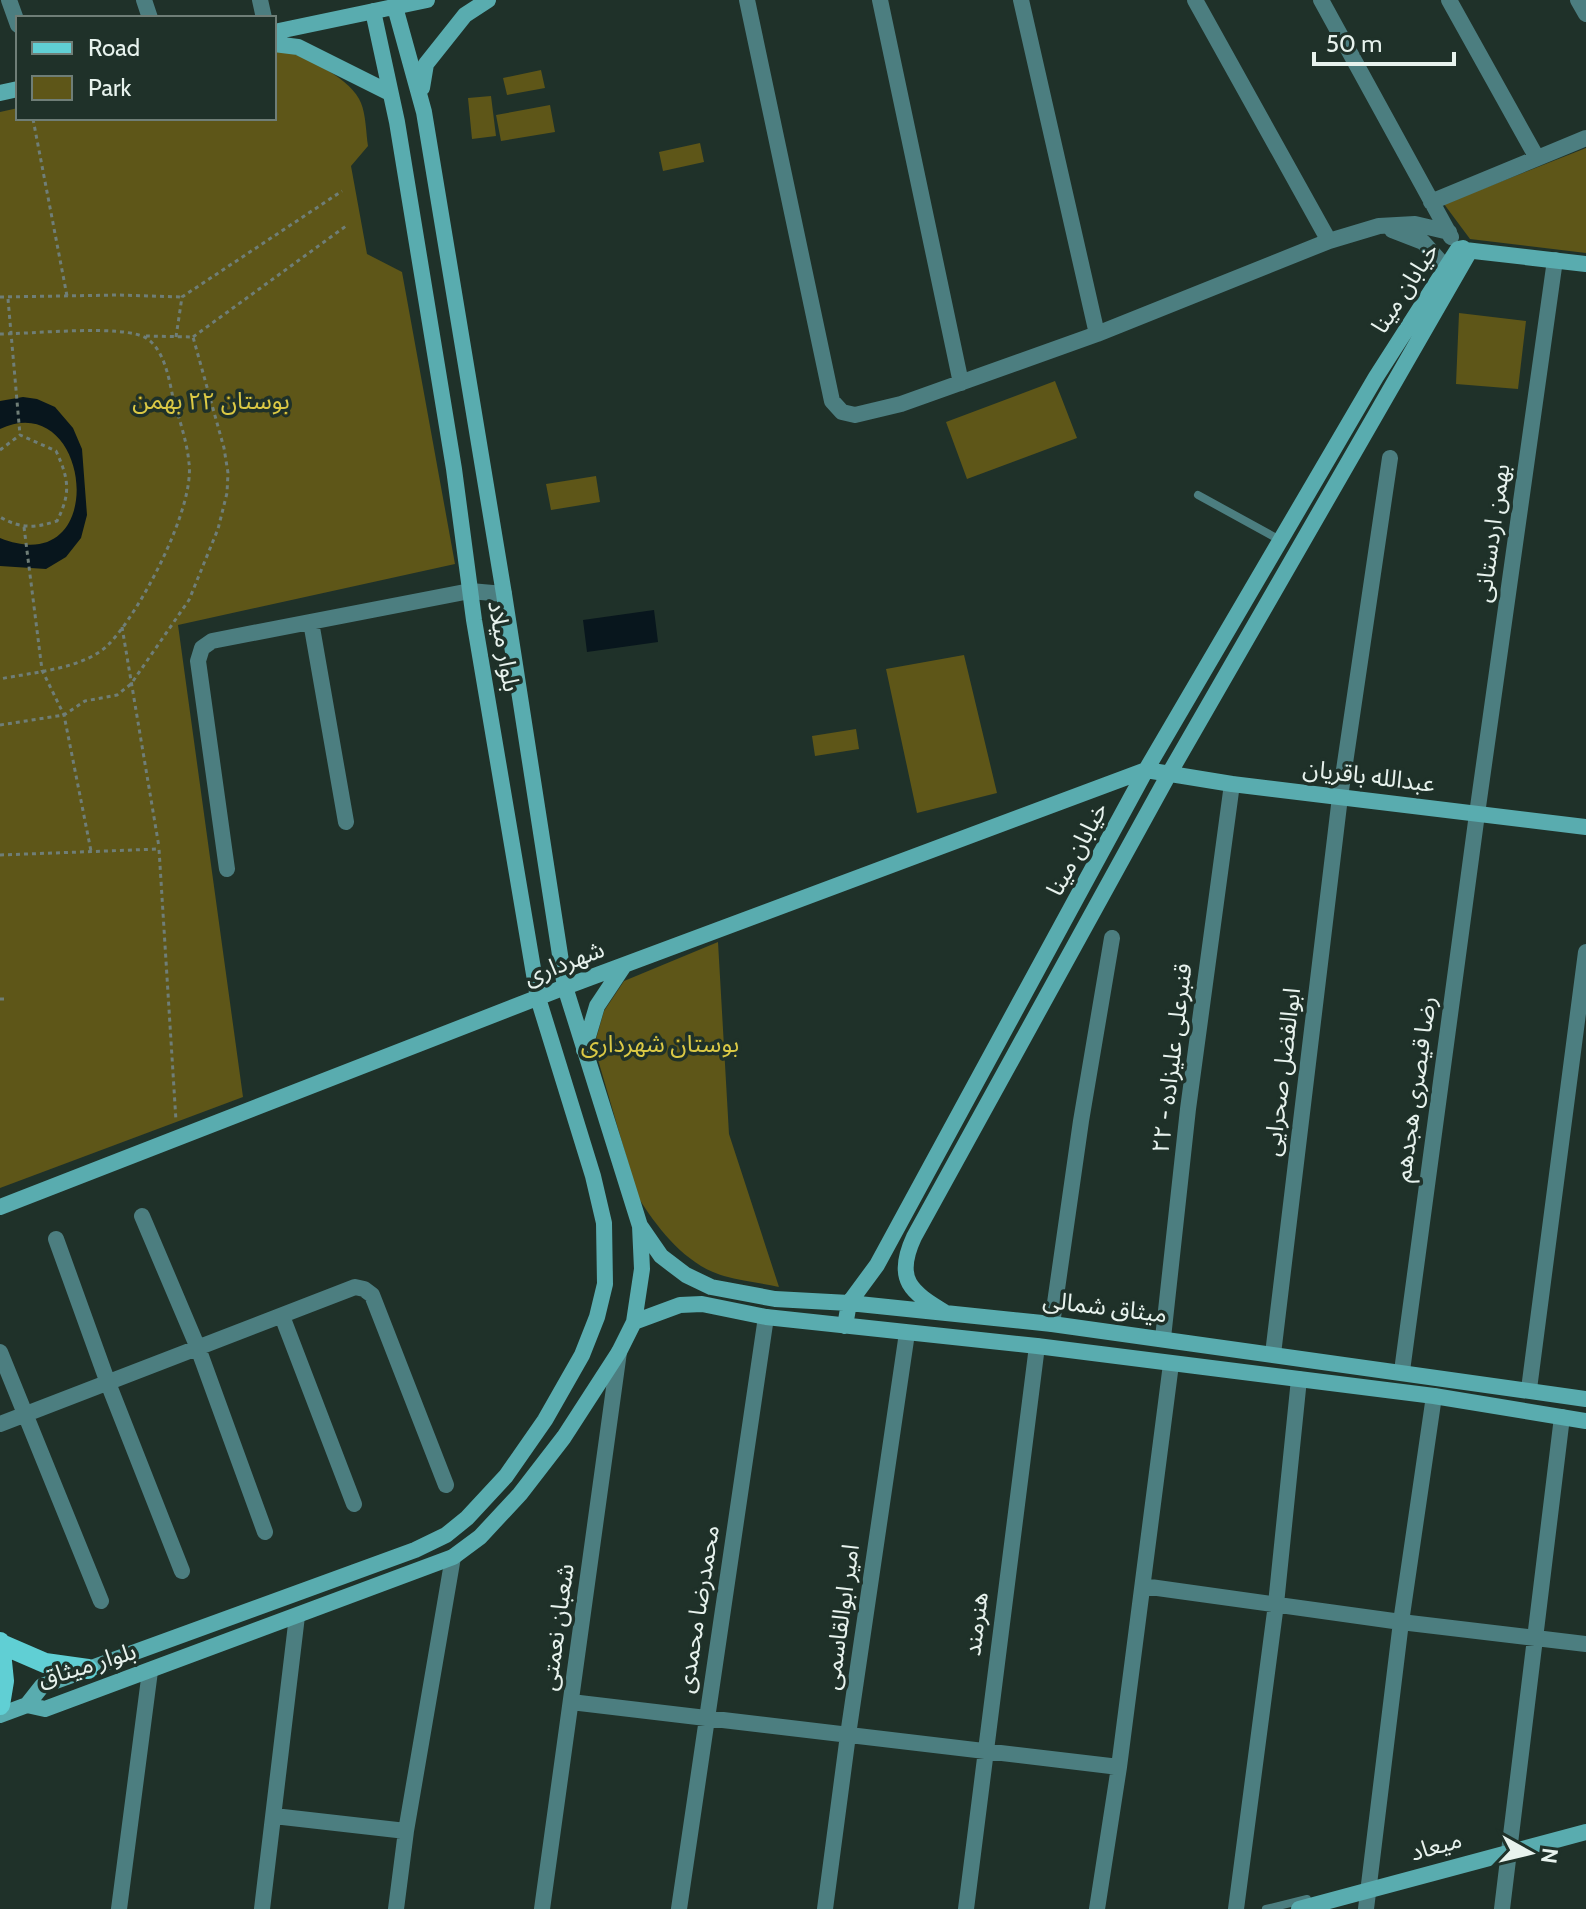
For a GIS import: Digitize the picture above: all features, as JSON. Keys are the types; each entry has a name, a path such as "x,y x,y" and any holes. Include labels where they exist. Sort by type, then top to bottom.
{"main road":[{"path":"276,32 373,11 394,3 427,0"},
{"path":"420,93 426,64 465,15 488,0"},
{"name":"بلوار میلاد","path":"394,3 420,93 504,594 565,987 640,1226"},
{"name":"بلوار میلاد","path":"373,11 443,403 470,591 538,998 593,1176 604,1223 605,1284"},
{"path":"276,44 298,47 390,93"},
{"path":"1462,249 1586,264"},
{"name":"خیابان مینا","path":"849,1303 877,1265 1146,770 1376,377 1446,268 1462,249 1467,256 1169,774 907,1252 908,1282 918,1297 946,1313"},
{"path":"443,403 470,399"},
{"name":"عبدالله باقریان","path":"1146,770 1232,784 1586,827"},
{"name":"شهرداری","path":"0,1207 565,987 1146,770"},
{"path":"584,1052 597,1006 623,966"},
{"name":"میثاق شمالی","path":"640,1226 661,1256 686,1275 711,1287 775,1299 849,1303 1052,1324 1586,1399"},
{"name":"بلوار میثاق","path":"605,1284 597,1317 582,1355 545,1420 506,1476 467,1518 446,1535 415,1550 42,1686 27,1705 45,1709 150,1671 453,1557 480,1537 520,1494 564,1437 619,1352 634,1322 642,1269 640,1226"},
{"path":"845,1326 849,1303"},
{"name":"میثاق شمالی","path":"634,1322 680,1305 702,1304 766,1317 1037,1346 1434,1396 1586,1421"},
{"path":"0,1705 4,1681 0,1643 45,1663 88,1669"},
{"path":"0,1715 27,1705"},
{"name":"میعاد","path":"1299,1909 1510,1847 1586,1832"}],"street":[{"path":"9,0 16,19"},
{"path":"747,0 832,401 842,412 855,415 901,404 1097,334 1329,241 1379,226 1415,224 1449,232"},
{"path":"880,0 961,383"},
{"path":"1021,0 1097,334"},
{"path":"1195,0 1329,241"},
{"path":"1321,0 1431,202 1462,249"},
{"path":"1449,0 1537,158"},
{"path":"1578,0 1586,14"},
{"path":"1431,202 1586,138"},
{"path":"1379,226 1423,242 1446,268"},
{"name":"بهمن اردستانی","path":"1477,814 1555,260"},
{"name":"ابوالفضل صحرایی","path":"1273,1354 1340,797 1390,458"},
{"path":"227,869 198,661 202,648 212,641 470,591 504,594"},
{"path":"311,622 346,822"},
{"name":"قنبرعلی علیزاده - ۲۲","path":"1163,1338 1188,1109 1232,784"},
{"name":"رضا قیصری هجدهم","path":"1402,1371 1477,814"},
{"path":"1052,1324 1081,1121 1112,938"},
{"path":"1529,1389 1586,952"},
{"path":"142,1216 198,1348 265,1532"},
{"path":"56,1239 108,1383 182,1571"},
{"path":"0,1424 355,1287 372,1295 446,1485"},
{"path":"282,1316 354,1504"},
{"name":"محمدرضا محمدی","path":"679,1909 766,1317"},
{"name":"امیر ابوالقاسمی","path":"825,1909 907,1333"},
{"name":"هنرمند","path":"966,1909 1037,1346"},
{"path":"0,1352 101,1601"},
{"name":"شعبان نعمتی","path":"542,1909 619,1352"},
{"path":"1097,1909 1119,1767 1171,1364"},
{"path":"1236,1909 1276,1604 1299,1379"},
{"path":"1366,1909 1401,1622 1434,1396"},
{"path":"1502,1909 1562,1417"},
{"path":"396,1909 406,1831 453,1557"},
{"path":"1143,1586 1586,1644"},
{"path":"262,1909 297,1616"},
{"path":"119,1909 150,1671"},
{"path":"571,1702 1119,1767"},
{"path":"274,1816 406,1831"}],"lane":[{"path":"1198,495 1280,540"},
{"path":"1510,1847 1586,1825"},
{"path":"1266,1909 1369,1886"}],"path":[{"path":"33,120 67,296"},
{"path":"0,297 182,297 342,191"},
{"path":"0,334 118,332 193,337 346,226"},
{"path":"176,337 182,297"},
{"path":"8,298 20,435"},
{"path":"0,679 88,660 108,645 122,627 176,534 190,465 166,366 153,344 144,336"},
{"path":"0,725 64,715 85,701 117,695 131,684 189,600 218,529 227,493 228,473 193,337"},
{"path":"0,450 20,435"},
{"path":"0,517 24,527 36,528 57,521 67,500 66,473 56,451 20,435"},
{"path":"24,527 42,670 64,715 91,851"},
{"path":"122,627 159,847"},
{"path":"0,855 159,849 177,1138"}],"green space":[{"name":"بوستان ۲۲ بهمن","path":"285,51 305,58 339,78 356,94 363,108 368,146 351,166 367,254 402,272 455,564 178,625 243,1097 0,1188 0,112 16,108 16,120 276,120 276,52"},
{"path":"541,70 545,88 507,95 503,78"},
{"path":"491,96 496,136 472,139 468,98"},
{"path":"550,105 555,132 501,141 496,115"},
{"path":"700,143 704,162 663,171 659,152"},
{"path":"1586,148 1586,253 1470,239 1444,204"},
{"path":"1459,313 1526,321 1518,389 1456,384"},
{"path":"1055,381 1077,438 967,479 946,422"},
{"path":"596,476 600,502 551,510 546,484"},
{"path":"964,655 997,793 917,813 886,669"},
{"path":"856,729 859,749 815,756 812,736"},
{"name":"بوستان شهرداری","path":"718,942 729,1134 779,1287 710,1271 685,1255 655,1221 638,1197 594,1046 604,1011 624,981"}],"shaded area":[{"path":"23,397 55,407 73,428 82,449 87,515 81,538 66,557 46,569 0,566 0,538 36,544 60,534 73,512 76,484 70,456 55,434 31,423 0,429 0,401"},
{"path":"654,610 658,642 587,652 583,620"}]}
